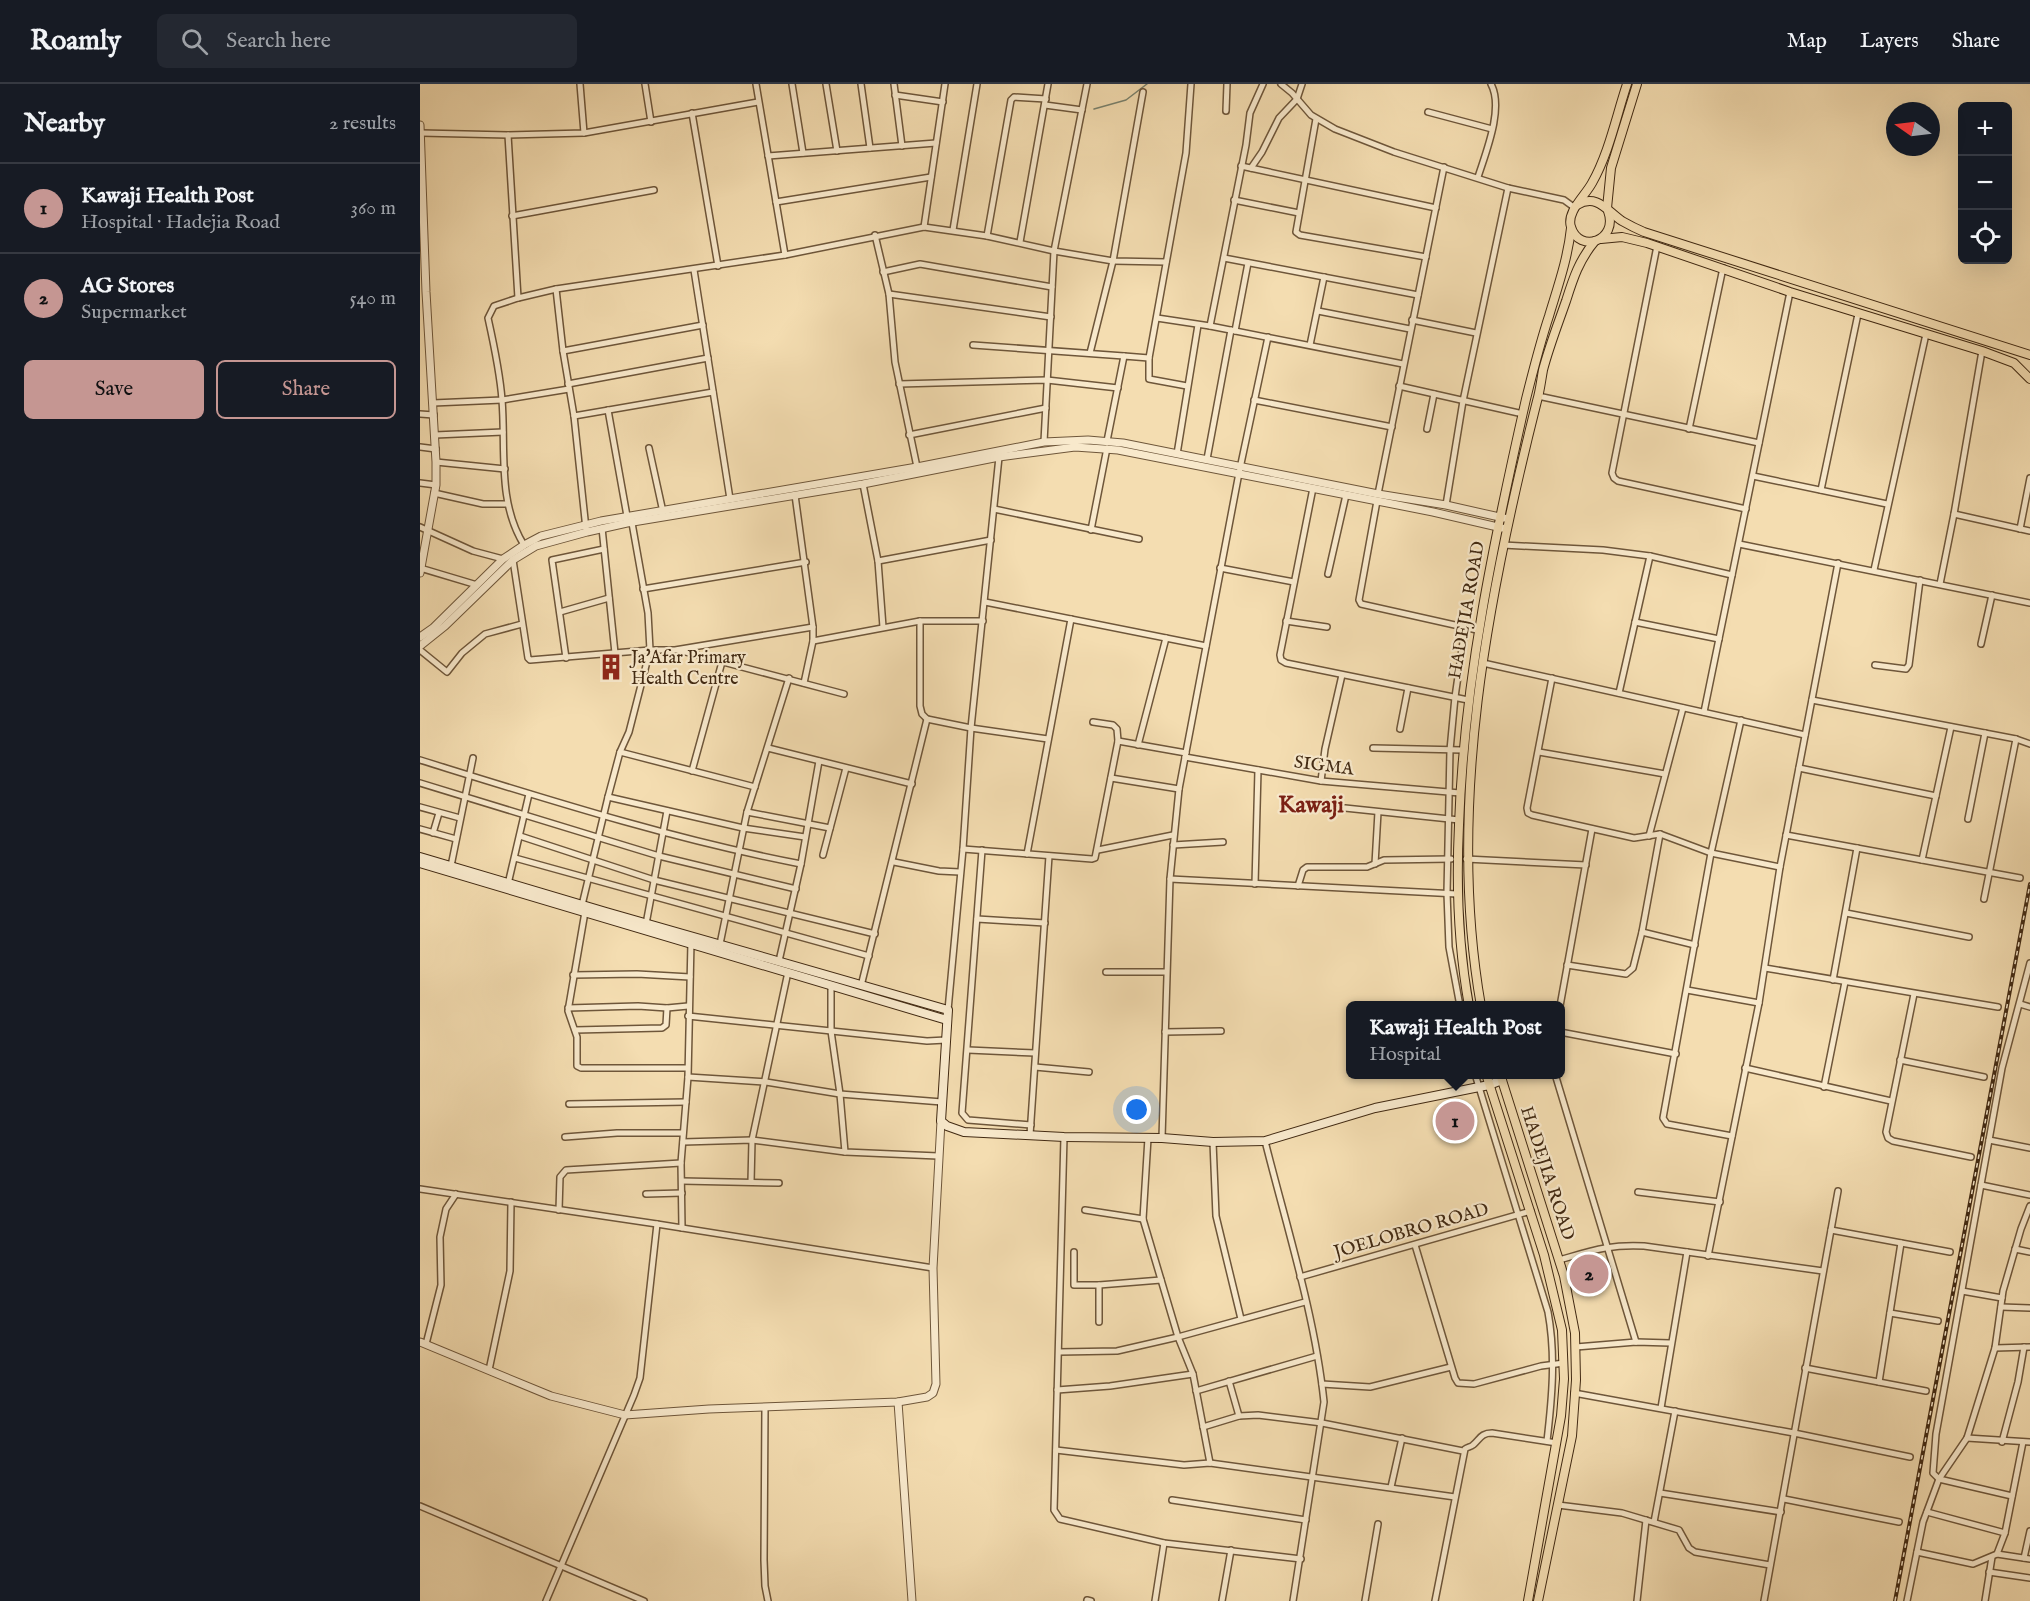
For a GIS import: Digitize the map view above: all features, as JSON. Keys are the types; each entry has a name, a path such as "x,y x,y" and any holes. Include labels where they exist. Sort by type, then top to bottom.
{"main road":[{"path":"1627,84 1599,169 1570,221 1571,228 1578,238 1589,242 1622,237 1657,246 1858,314 1982,351 2014,363 2030,379"},
{"path":"1598,240 1607,233 1611,226 1611,218 1607,209 1611,168 1637,84"},
{"path":"1576,207 1583,202 1596,201 1622,220 1644,232 2030,355"},
{"name":"HADEJIA ROAD","path":"1468,1001 1461,954 1453,859 1459,820 1462,750 1477,630 1499,517 1534,366 1566,260 1571,228"},
{"name":"HADEJIA ROAD","path":"1480,1001 1470,930 1469,858 1472,770 1483,663 1503,545 1547,359 1576,268 1598,240"},
{"path":"420,857 584,909 646,924 831,986 947,1020"},
{"path":"420,863 690,939 720,944 948,1010 941,1121 947,1126 964,1132 1064,1137 1162,1138 1213,1142 1264,1141 1375,1108 1489,1085 1498,1079"},
{"name":"HADEJIA ROAD","path":"1487,1079 1531,1211 1562,1330 1563,1396 1558,1439 1528,1601"},
{"name":"HADEJIA ROAD","path":"1502,1079 1559,1260 1573,1318 1576,1347 1572,1437 1538,1601"},
{"path":"1558,1439 1572,1437"}],"street":[{"path":"580,84 584,133"},
{"path":"645,84 651,122"},
{"path":"756,84 785,255"},
{"path":"792,84 803,153"},
{"path":"826,84 837,151"},
{"path":"861,84 870,148"},
{"path":"894,84 902,146"},
{"path":"924,227 945,84"},
{"path":"953,231 977,84"},
{"path":"1020,242 1048,84"},
{"path":"1044,442 1054,251 1087,84"},
{"path":"1187,386 1149,379 1149,358 1186,153 1191,84"},
{"path":"1226,111 1227,84"},
{"path":"1210,326 1250,113 1263,84"},
{"path":"1281,84 1316,119 1335,129 1394,152 1508,188 1564,200 1576,207"},
{"path":"1251,168 1279,118 1297,99 1302,84"},
{"path":"1478,177 1492,129 1496,94 1491,84"},
{"path":"1090,353 1113,261 1143,92"},
{"path":"895,95 943,102"},
{"path":"987,236 1011,100 1014,97 1082,110"},
{"path":"420,133 508,135 584,133 758,102"},
{"path":"1428,112 1492,129"},
{"path":"692,113 718,266"},
{"path":"1316,119 1296,232 1300,235 1426,257"},
{"path":"420,125 426,292 436,449 435,489 424,529 420,570 477,585"},
{"path":"508,135 518,298"},
{"path":"768,156 936,143"},
{"path":"1241,166 1436,208"},
{"path":"1444,167 1403,364 1359,600 1361,604 1477,630"},
{"path":"776,202 931,177"},
{"path":"1446,505 1476,333 1508,188"},
{"path":"512,216 654,190"},
{"path":"1234,200 1299,213"},
{"path":"524,545 514,530 507,504 502,400 488,318 494,306 556,289 785,255 875,235 924,227 987,236 1113,261 1166,262"},
{"path":"875,235 889,294 895,362 917,467"},
{"path":"1657,246 1612,473 1614,478 1746,509"},
{"path":"1224,258 1418,295"},
{"path":"1207,459 1248,263"},
{"path":"883,272 920,264 1052,287"},
{"path":"1689,429 1723,268"},
{"path":"694,270 730,499"},
{"path":"1310,345 1324,277"},
{"path":"556,289 562,351 574,416 586,528"},
{"path":"1704,712 1790,292"},
{"path":"889,294 1051,317"},
{"path":"1318,311 1410,329"},
{"path":"1821,490 1858,314"},
{"path":"1156,318 1233,330 1403,364"},
{"path":"1412,320 1476,333"},
{"path":"562,351 703,325"},
{"path":"1177,454 1198,325"},
{"path":"1874,570 1926,334"},
{"path":"1162,1138 1170,879 1179,789 1239,469 1268,337"},
{"path":"973,345 1149,358"},
{"path":"1940,584 1982,351"},
{"path":"1091,530 1124,356"},
{"path":"433,403 502,400 708,358"},
{"path":"899,384 1047,380 1118,388"},
{"path":"1399,386 1523,414"},
{"path":"574,416 713,392"},
{"path":"1427,429 1434,394"},
{"path":"1538,396 1759,443"},
{"path":"1254,400 1392,427"},
{"path":"909,435 1046,408"},
{"path":"608,410 627,516"},
{"path":"420,414 434,415"},
{"path":"435,435 503,432"},
{"path":"522,624 485,634 462,653 447,672 420,648 513,560 536,546 586,528 627,516 824,486 1044,442 1072,440 1177,454 1207,459 1346,495 1446,505 1509,519"},
{"path":"420,638 503,559 541,536 586,528 602,528 795,495 824,486 863,484 999,457 1075,447 1107,444 1239,469 1378,497 1507,529"},
{"path":"420,447 436,449"},
{"path":"649,448 663,512"},
{"path":"948,1010 963,849 970,728 999,457"},
{"path":"436,462 505,469"},
{"path":"1753,476 1887,504"},
{"path":"2020,529 2030,478"},
{"path":"420,483 483,504 507,504"},
{"path":"863,484 878,561 883,627"},
{"path":"1313,488 1286,621 1281,660 1342,675 1468,700"},
{"path":"795,495 806,561 813,627 813,640 804,683"},
{"path":"1328,574 1346,495"},
{"path":"994,509 1139,539"},
{"path":"1954,514 2030,531"},
{"path":"632,523 650,626 650,650 629,732 620,752 588,879 568,1015 577,1037 576,1062 581,1068 687,1068"},
{"path":"602,528 615,653"},
{"path":"424,529 473,551 503,559"},
{"path":"878,561 991,540"},
{"path":"1738,544 2030,603"},
{"path":"1503,545 1603,550 1650,556 1732,575"},
{"path":"566,658 552,560 604,549"},
{"path":"1619,693 1650,556"},
{"path":"513,560 522,624 530,660 675,650 813,627"},
{"path":"643,589 806,561"},
{"path":"1708,1256 1759,1003 1780,867 1838,563"},
{"path":"1221,568 1294,582"},
{"path":"1875,665 1905,669 1909,664 1920,580"},
{"path":"1981,644 1992,595"},
{"path":"560,612 609,598"},
{"path":"985,602 1206,646"},
{"path":"1027,854 1071,619"},
{"path":"813,640 920,621 983,621"},
{"path":"920,621 920,706 922,714 927,719 970,728 1048,739"},
{"path":"1286,621 1327,627"},
{"path":"1635,622 1719,639"},
{"path":"1459,1001 1449,947 1447,894 1453,859 1449,819 1450,750 1465,628"},
{"path":"1138,745 1166,638"},
{"path":"675,650 844,694"},
{"path":"692,771 722,662"},
{"path":"1483,663 1805,735"},
{"path":"1321,781 1325,749 1342,675"},
{"path":"720,944 743,828 789,678"},
{"path":"1552,678 1527,808 1528,813 1634,838 1660,834 1711,853 1780,867"},
{"path":"1400,729 1408,688"},
{"path":"1812,700 2016,739 2030,744"},
{"path":"1649,836 1683,708"},
{"path":"861,986 894,862 927,719"},
{"path":"1732,1136 1664,1122 1663,1118 1711,853 1741,720"},
{"path":"963,849 1092,860 1095,858 1118,741 1117,729 1113,725 1093,722"},
{"path":"1922,860 1951,727"},
{"path":"1968,819 1985,733"},
{"path":"1984,900 2016,739"},
{"name":"SIGMA","path":"1118,741 1321,781 1460,793"},
{"path":"768,748 912,784"},
{"path":"1373,748 1462,750"},
{"path":"620,752 755,787"},
{"path":"1539,752 1665,774"},
{"path":"451,866 473,758"},
{"path":"420,760 664,834 801,864"},
{"path":"779,961 801,864 819,761"},
{"path":"823,855 846,768"},
{"path":"1799,768 1936,796"},
{"path":"1255,884 1258,770"},
{"path":"1111,778 1179,789"},
{"path":"420,783 659,856 796,889"},
{"path":"508,884 529,794"},
{"path":"608,797 743,828 805,837"},
{"path":"420,807 460,818"},
{"path":"1345,808 1459,820"},
{"path":"646,924 667,811"},
{"path":"1375,864 1378,812"},
{"path":"433,833 439,813"},
{"path":"747,813 807,822 830,828"},
{"path":"420,829 456,839"},
{"path":"1561,1001 1592,829"},
{"path":"1567,965 1626,974 1633,968 1660,834"},
{"path":"1786,835 2020,878"},
{"path":"1098,850 1173,836"},
{"path":"520,837 654,880 874,934"},
{"path":"1173,845 1223,842"},
{"path":"1833,980 1857,848"},
{"path":"982,850 962,1113 968,1120 1030,1125"},
{"path":"1030,1135 1049,856"},
{"path":"515,858 869,956"},
{"path":"1298,886 1303,870 1307,867 1367,867 1384,860 1469,858 1586,865"},
{"path":"894,862 939,871 960,872"},
{"path":"1170,879 1457,894"},
{"path":"1846,913 1969,937"},
{"path":"977,919 1044,923"},
{"path":"1642,932 1695,945"},
{"path":"682,1228 681,1163 688,1077 690,939"},
{"path":"2013,1496 1939,1479 1933,1473 1936,1434 2001,1068 2030,963"},
{"path":"1765,968 1998,1007"},
{"path":"751,1182 752,1140 788,972"},
{"path":"1106,972 1166,972"},
{"path":"573,975 637,974 690,977"},
{"path":"1824,1087 1845,982"},
{"path":"831,986 831,1031 845,1152"},
{"path":"1687,990 1759,1003"},
{"path":"1914,994 1891,1101 1886,1132 1888,1138 1893,1141 1971,1157"},
{"path":"2020,1004 2030,1007"},
{"path":"568,1008 688,1006"},
{"path":"575,1030 662,1028 666,1024 667,1008"},
{"path":"688,1016 927,1041 946,1040"},
{"path":"1165,1032 1221,1031"},
{"path":"1565,1033 1676,1054"},
{"path":"968,1050 1035,1053"},
{"path":"1900,1060 1984,1077"},
{"path":"1035,1067 1089,1072"},
{"path":"1745,1068 1891,1101"},
{"path":"688,1077 766,1082 840,1094 942,1102"},
{"path":"1476,1079 1548,1312 1553,1338 1553,1364 1547,1441"},
{"path":"1557,1079 1636,1342"},
{"path":"570,1104 686,1102"},
{"path":"456,1194 446,1209 440,1238 441,1285 423,1343 551,1396 625,1415 898,1402 927,1397 933,1393 936,1384 933,1268 941,1121"},
{"path":"565,1137 617,1133 683,1133"},
{"path":"1064,1137 1055,1515 1060,1519 1164,1543 1300,1559"},
{"path":"1148,1138 1143,1219 1178,1337 1193,1374 1210,1463"},
{"path":"683,1142 752,1140 845,1152 938,1155"},
{"path":"1989,1140 2030,1148"},
{"path":"1264,1141 1300,1277 1324,1402 1293,1601"},
{"path":"1213,1142 1216,1216 1241,1319"},
{"path":"559,1210 560,1177 566,1170 681,1163"},
{"path":"682,1181 778,1183"},
{"path":"1981,1185 2030,1195"},
{"path":"420,1189 933,1268"},
{"path":"1764,1601 1838,1191"},
{"path":"1638,1192 1720,1202"},
{"path":"646,1194 682,1193"},
{"path":"489,1370 510,1271 511,1202"},
{"path":"1907,1601 1927,1512 1939,1479 1967,1438 1995,1348 2002,1298 2015,1249 2030,1206"},
{"path":"1085,1210 1143,1219"},
{"name":"JOELOBRO ROAD","path":"1300,1277 1531,1211"},
{"path":"546,1601 634,1395 644,1358 657,1224"},
{"path":"1831,1230 1950,1252"},
{"path":"1879,1382 1900,1243"},
{"path":"1415,1245 1458,1383 1474,1384 1530,1368 1564,1363"},
{"path":"1559,1260 1608,1246 1644,1246 1823,1271"},
{"path":"2015,1249 2030,1252"},
{"path":"1074,1252 1074,1285 1161,1280"},
{"path":"1661,1408 1670,1342 1687,1252"},
{"path":"1099,1285 1099,1322"},
{"path":"1962,1291 2002,1298"},
{"path":"1059,1352 1117,1351 1178,1337 1305,1302"},
{"path":"2001,1307 2030,1308"},
{"path":"1890,1313 1938,1321"},
{"path":"1576,1347 1636,1342 1670,1342"},
{"path":"1995,1348 2027,1347 2002,1442"},
{"path":"1197,1391 1317,1356"},
{"path":"1322,1384 1370,1387 1451,1366"},
{"path":"1805,1368 1926,1391"},
{"path":"1058,1390 1110,1386 1193,1374"},
{"path":"1229,1381 1239,1416"},
{"path":"1574,1393 1794,1433 1910,1457"},
{"path":"898,1402 912,1601"},
{"path":"765,1407 764,1560 768,1601"},
{"path":"1654,1522 1675,1411"},
{"path":"1203,1427 1239,1416 1258,1415 1322,1423 1463,1451"},
{"path":"1436,1601 1463,1451 1485,1433 1508,1434 1547,1441 1558,1439"},
{"path":"1391,1487 1402,1438"},
{"path":"1967,1438 2030,1442"},
{"path":"1985,1601 1994,1555 2005,1533 2023,1442"},
{"path":"1056,1450 1184,1465 1210,1463 1455,1497"},
{"path":"1660,1493 1781,1512"},
{"path":"1784,1499 1899,1522"},
{"path":"1172,1500 1306,1520"},
{"path":"1558,1505 1622,1513 1654,1522 1679,1530 1689,1548 1695,1552 1770,1565"},
{"path":"420,1506 644,1601"},
{"path":"1927,1512 2005,1533"},
{"path":"1637,1601 1646,1520"},
{"path":"1365,1601 1378,1524"},
{"path":"1917,1552 1972,1564 1994,1555 2027,1558 2030,1531"},
{"path":"1155,1601 1164,1543"},
{"path":"1222,1601 1231,1550"},
{"path":"1989,1572 2030,1578"}],"waterway":[{"path":"1094,109 1126,100 1147,84"}],"railway":[{"path":"1895,1601 2030,884"}],"place":[{"name":"Ja'Afar Primary Health Centre","path":"611,667"},
{"name":"Kawaji Health Post","path":"1455,1121"},
{"name":"AG Stores","path":"1589,1274"}],"district":[{"name":"Kawaji","path":"1311,804"}]}
